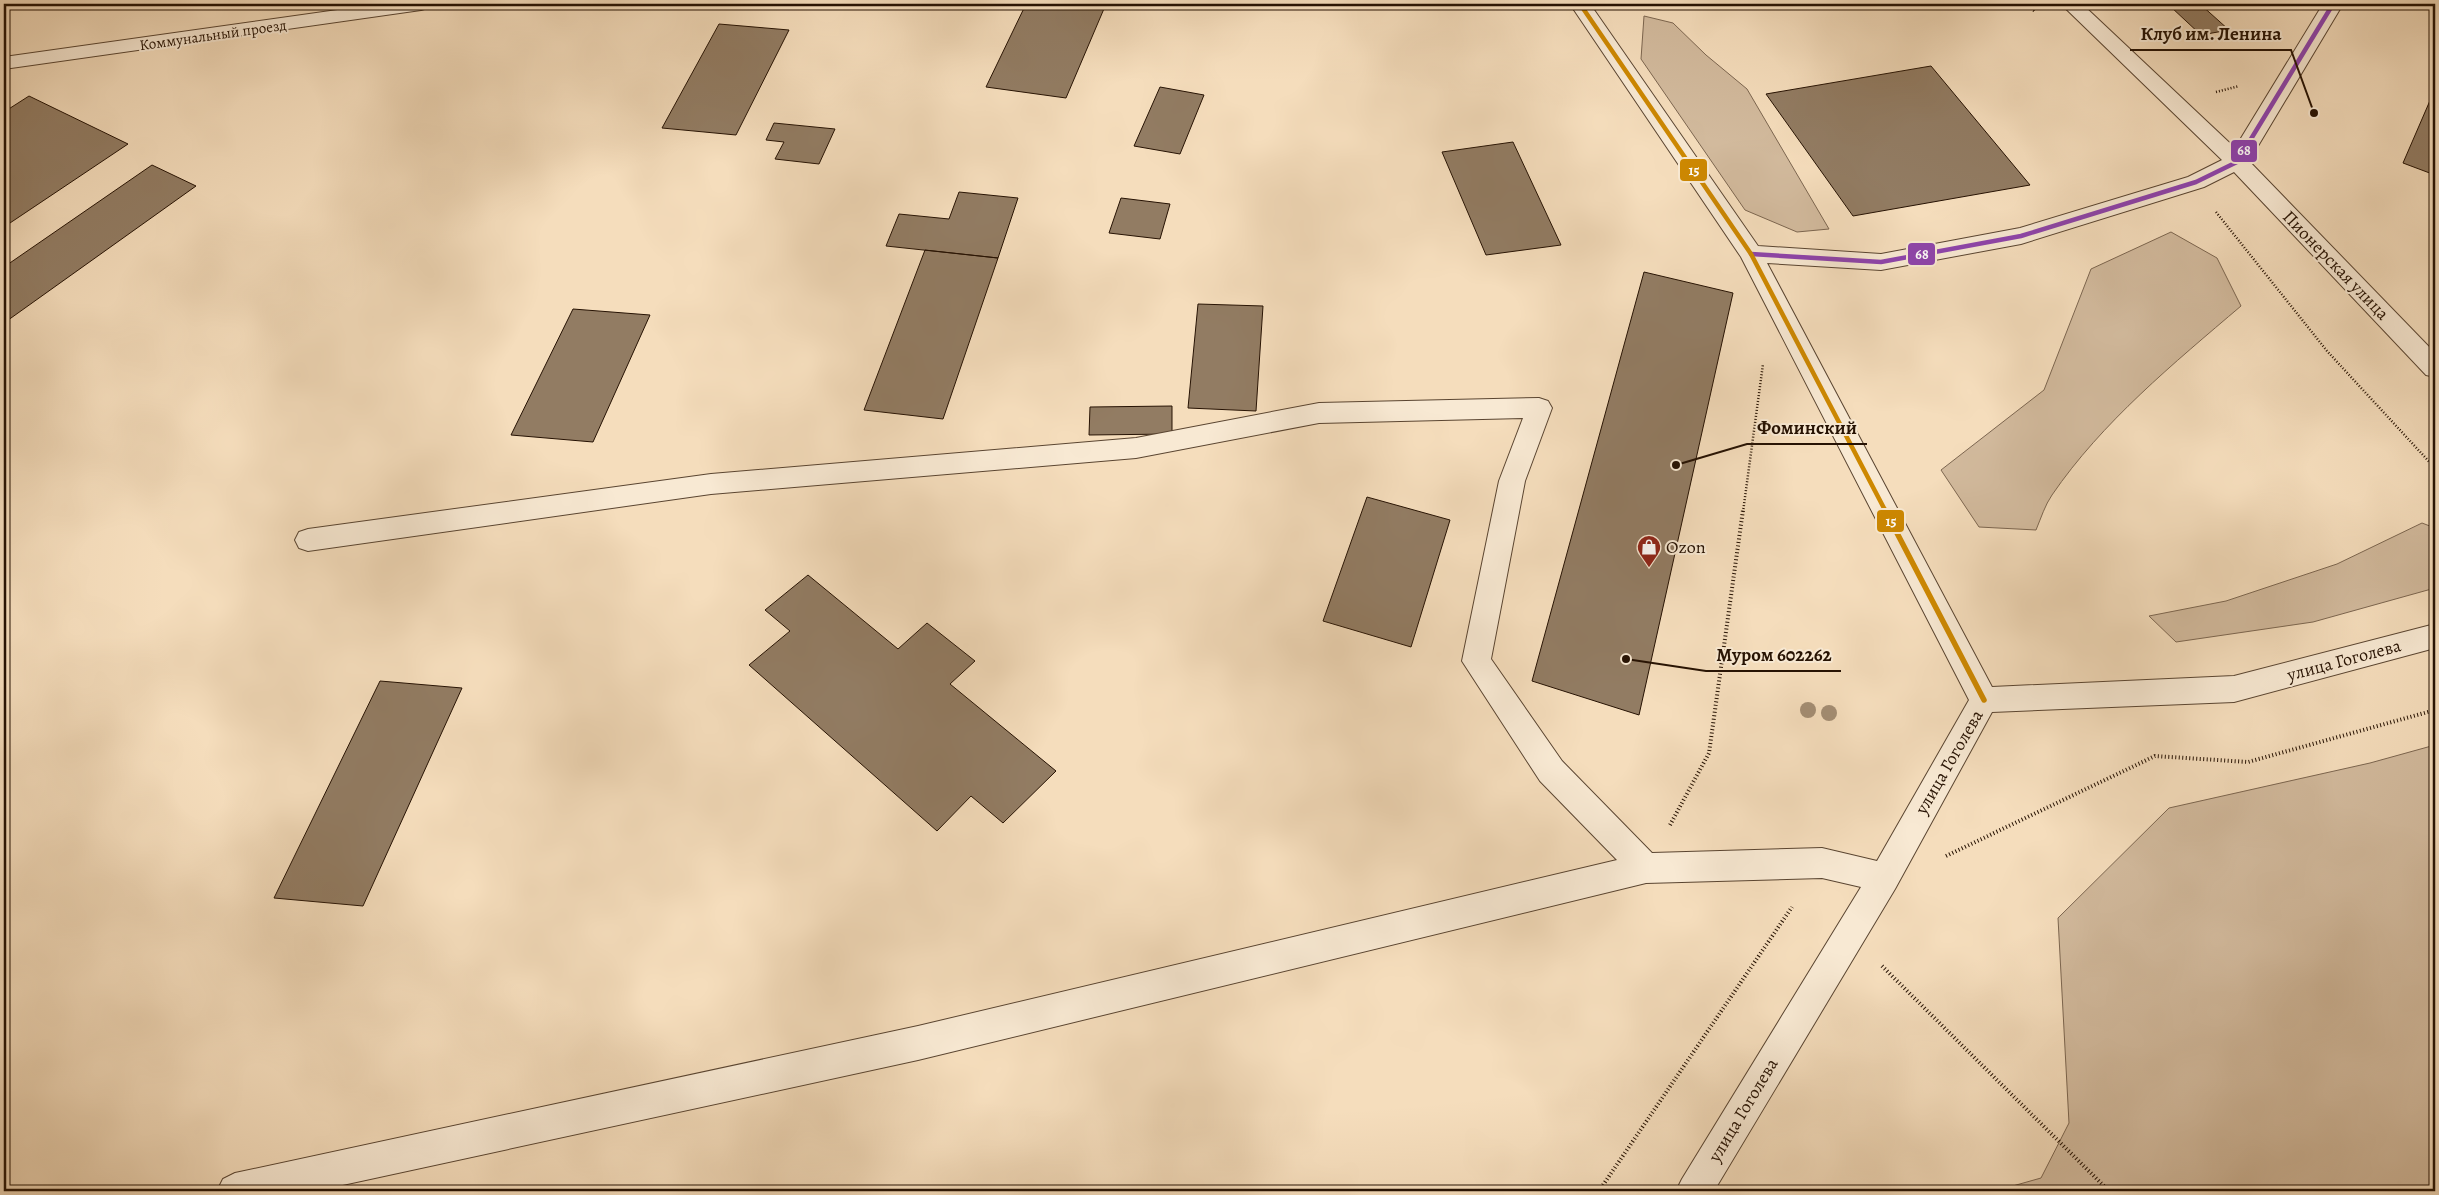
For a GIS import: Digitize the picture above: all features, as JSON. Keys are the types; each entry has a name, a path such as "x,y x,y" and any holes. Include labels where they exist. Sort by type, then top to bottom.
{"street":[{"name":"Коммунальный проезд","path":"4,64 421,4"},
{"path":"1580,4 1751,254 1984,700"},
{"name":"Пионерская улица","path":"2071,4 2237,162 2435,368"},
{"path":"1751,254 1881,262 2021,236 2196,182 2237,162 2333,4"},
{"path":"308,540 712,484 1136,448 1319,413 1539,408 1512,482 1476,661 1551,771 1646,868"},
{"name":"улица Гоголева","path":"1694,1191 1884,878 1984,700 2234,689 2435,636"},
{"path":"236,1191 918,1043 1646,868 1822,863 1884,878"}],"path":[{"path":"2211,93 2243,85"},
{"path":"2214,209 2328,351 2435,468"},
{"path":"1646,868 1709,753 1764,357"},
{"path":"1884,878 1940,859 2155,756 2248,762 2435,710"},
{"path":"1599,1191 1822,863"},
{"path":"1849,934 2109,1191"}],"shaded area":[{"path":"1644,16 1673,23 1706,55 1747,89 1829,229 1797,232 1745,210 1641,59"},
{"path":"2171,232 2217,258 2241,306 2140,394 2093,443 2052,495 2036,530 1979,527 1941,470 2044,390 2091,269"},
{"path":"2422,523 2435,528 2435,588 2313,622 2176,642 2149,616 2226,601 2337,564"},
{"path":"2435,745 2435,1191 1995,1191 2041,1178 2069,1123 2058,918 2169,808 2370,763"}],"building":[{"path":"1026,4 1106,4 1066,98 986,87"},
{"path":"2200,4 2229,30 2201,35 2171,7"},
{"path":"719,24 789,30 736,135 662,128"},
{"path":"1931,66 2030,185 1853,216 1766,94"},
{"path":"1160,87 1204,95 1180,154 1134,146"},
{"path":"2435,89 2435,175 2403,163"},
{"path":"29,96 128,144 4,227 4,112"},
{"path":"774,123 835,129 819,164 775,159 784,142 766,140"},
{"path":"1513,142 1561,245 1486,255 1442,152"},
{"path":"152,165 196,186 4,323 4,267"},
{"path":"959,192 1018,198 998,258 886,246 899,214 949,219"},
{"path":"1121,198 1170,204 1160,239 1109,233"},
{"path":"925,250 998,258 943,419 864,410"},
{"path":"1644,272 1733,293 1639,715 1532,681"},
{"path":"1198,304 1263,306 1256,411 1188,408"},
{"path":"573,309 650,315 593,442 511,435"},
{"path":"1172,406 1172,434 1089,435 1090,407"},
{"path":"1367,497 1450,520 1411,647 1323,621"},
{"path":"808,575 898,649 927,623 975,661 950,684 1056,771 1003,823 971,796 937,831 749,665 790,631 765,610"},
{"path":"380,681 462,688 363,906 274,898"}],"transit line":[{"name":"15","path":"1580,4 1751,254 1984,700"},
{"name":"68","path":"1751,254 1881,262 2021,236 2196,182 2237,162 2333,4"}],"place":[{"name":"Клуб им. Ленина","path":"2314,113"},
{"name":"Фоминский","path":"1676,465"},
{"name":"Ozon","path":"1649,568"},
{"name":"Муром 602262","path":"1626,659"}]}
